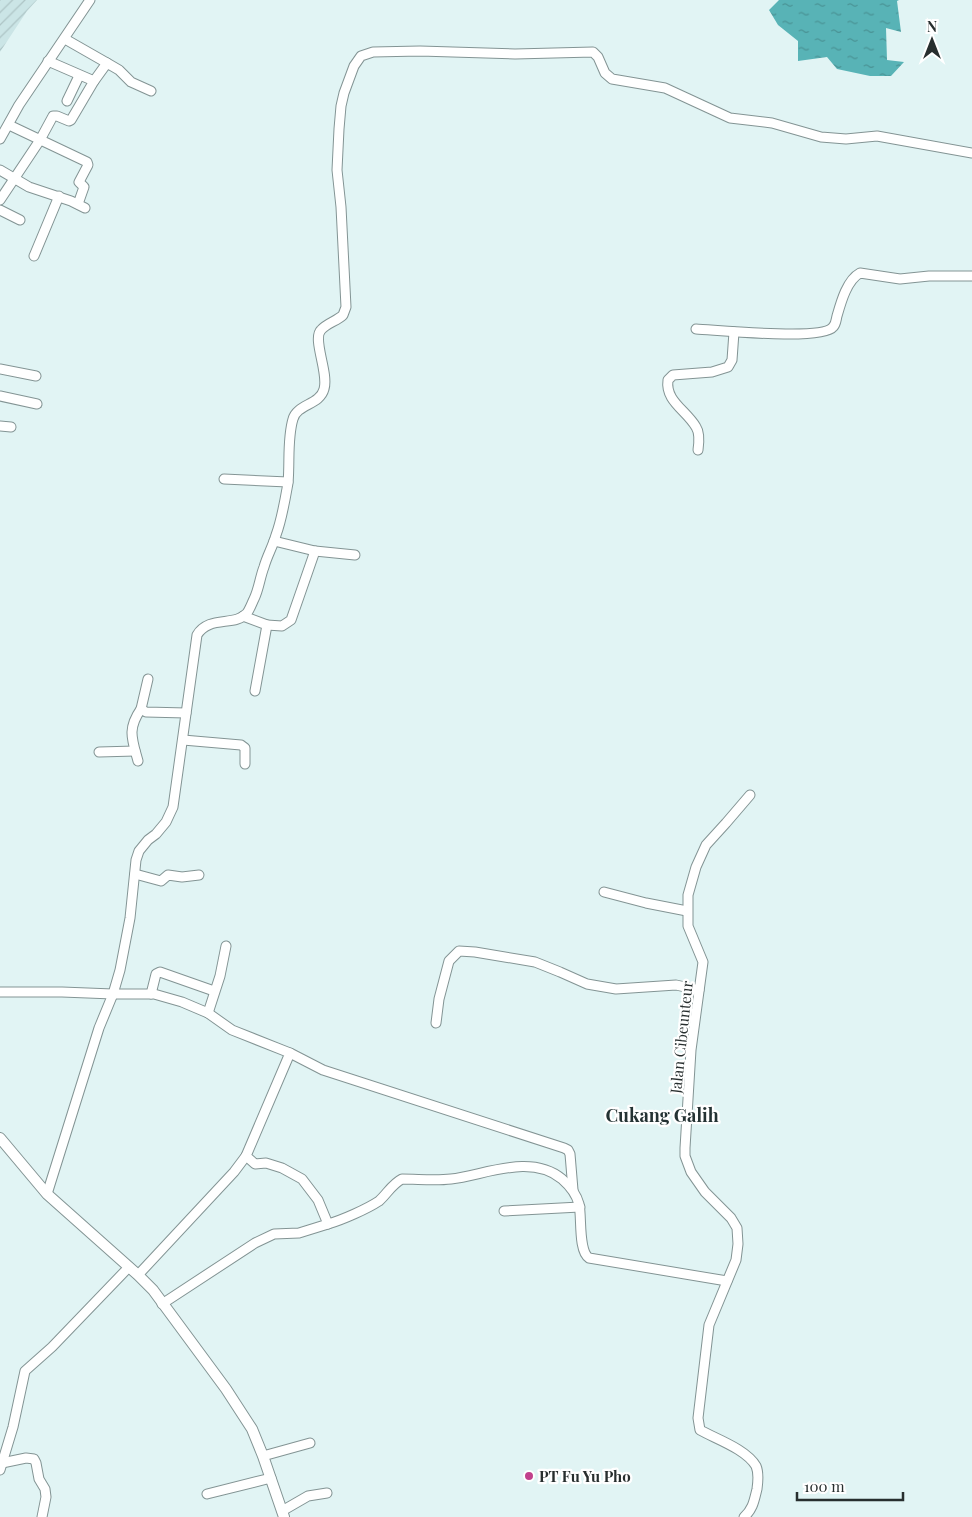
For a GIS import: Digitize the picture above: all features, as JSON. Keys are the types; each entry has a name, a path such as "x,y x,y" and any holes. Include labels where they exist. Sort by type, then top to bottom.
{"street":[{"path":"0,139 19,105 90,0"},
{"path":"65,39 119,70 131,82 151,92"},
{"path":"47,1194 99,1028 113,994 120,970 130,918 136,860 142,846 161,829 170,816 173,807 197,635 206,625 243,616 249,610 255,598 282,512 288,482 291,426 294,416 297,411 321,395 325,387 325,374 319,343 320,332 340,318 345,311 341,207 337,170 341,106 354,66 362,56 373,52 420,51 515,54 593,52 605,72 612,79 665,88 730,118 772,122 821,137 846,139 877,136 972,153"},
{"path":"48,62 94,81"},
{"path":"0,200 40,140 53,116 71,120 107,63"},
{"path":"67,101 79,76"},
{"path":"0,170 14,180 81,206 84,187 79,182 88,164 9,125"},
{"path":"34,256 59,196"},
{"path":"0,210 20,220"},
{"path":"696,329 786,335 827,331 833,328 835,324 852,279 860,273 900,279 928,276 972,276"},
{"path":"698,450 696,428 670,397 668,380 676,375 712,372 728,367 732,360 734,332"},
{"path":"0,369 36,376"},
{"path":"0,396 37,404"},
{"path":"224,479 288,482"},
{"path":"274,541 315,551 355,555"},
{"path":"243,616 267,625 282,626 291,620 315,551"},
{"path":"255,691 267,625"},
{"path":"138,761 132,737 133,722 141,709 148,679"},
{"path":"141,709 146,712 186,713"},
{"path":"183,740 241,745 245,748 245,764"},
{"path":"99,752 135,751"},
{"name":"Jalan Cibeunteur","path":"744,1517 750,1511 755,1499 758,1472 755,1466 733,1447 700,1430 698,1418 709,1325 736,1260 737,1228 726,1212 705,1192 691,1172 685,1156 690,1050 702,958 688,926 690,887 700,855 706,844 750,795"},
{"path":"135,874 161,881 168,875 182,877 199,875"},
{"path":"604,892 688,911"},
{"path":"208,1013 220,976 226,946"},
{"path":"436,1023 439,999 449,961 458,951 535,962 587,984 616,989 676,985 699,990"},
{"path":"151,994 156,974 160,972 214,991"},
{"path":"0,992 151,994 182,1002 208,1013 232,1030 290,1053 322,1070 564,1148 570,1154 573,1190"},
{"path":"138,1275 234,1172 246,1156 290,1053"},
{"path":"0,1138 47,1194 153,1290 226,1389 252,1429 283,1514 308,1496 327,1494"},
{"path":"246,1156 255,1164 266,1162 302,1178 318,1200 328,1224"},
{"path":"162,1304 255,1243 268,1237 299,1233 343,1219 378,1201 395,1183 402,1179 451,1179 499,1168 539,1168 555,1173 573,1190 580,1207 583,1250 585,1256 589,1258 727,1281"},
{"path":"504,1210 580,1207"},
{"path":"1,1467 13,1427 25,1371 46,1353 129,1267"},
{"path":"263,1456 310,1443"},
{"path":"1,1467 26,1458 34,1459 39,1479 45,1489 46,1497 42,1517"},
{"path":"208,1494 271,1478"}],"shaded area":[{"path":"0,0 37,0 27,11 0,52"}],"water":[{"path":"779,0 899,0 897,1 901,32 886,28 887,60 904,62 891,76 870,76 837,69 827,57 798,61 798,41 778,25 769,10"}],"place":[{"name":"PT Fu Yu Pho","path":"529,1476"}],"district":[{"name":"Cukang Galih","path":"662,1115"}]}
